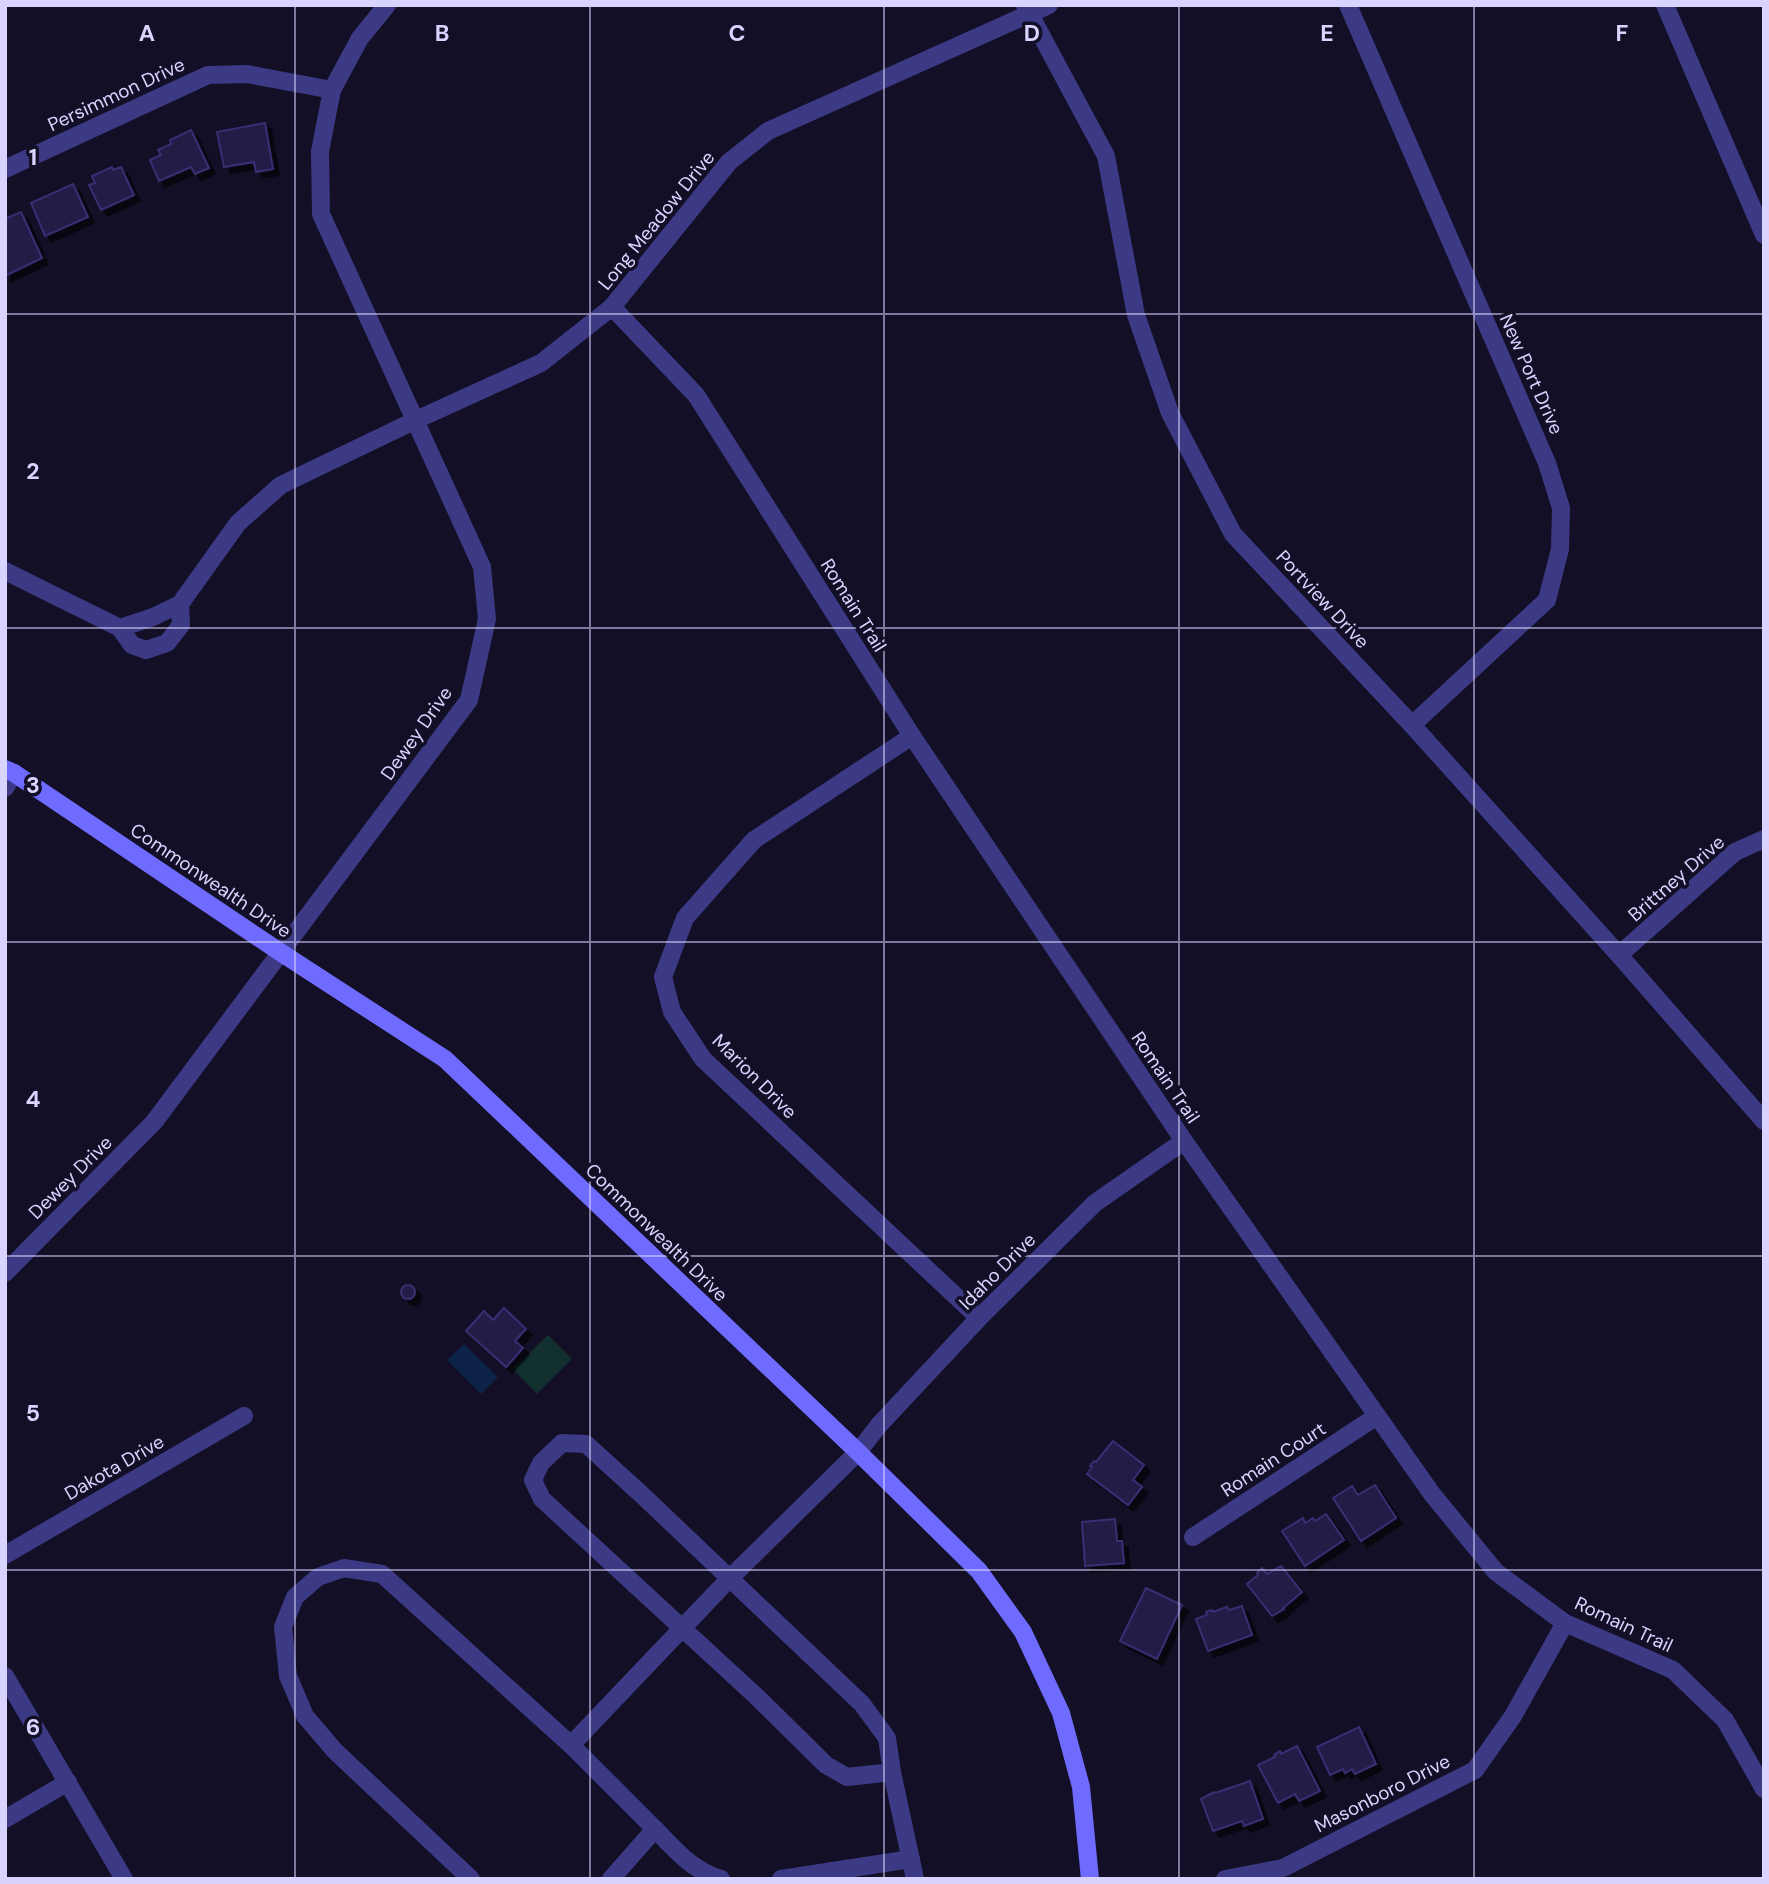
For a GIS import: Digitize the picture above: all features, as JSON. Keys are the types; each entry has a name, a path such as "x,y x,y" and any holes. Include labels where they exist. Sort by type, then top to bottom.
{"street":[{"name":"Dewey Drive","path":"5,1273 154,1122 469,700 487,619 482,566 321,214 320,151 332,90 360,37 387,5"},
{"name":"Long Meadow Drive","path":"416,420 541,363 612,307 729,162 768,131 1027,10 1049,5"},
{"name":"New Port Drive","path":"1348,5 1547,463 1561,508 1560,549 1546,600 1412,725"},
{"path":"1665,5 1764,235"},
{"name":"Portview Drive","path":"1027,10 1106,156 1136,315 1170,413 1233,534 1412,725 1764,1121"},
{"name":"Persimmon Drive","path":"5,169 208,75 247,74 332,90"},
{"name":"Romain Trail","path":"612,307 696,395 912,736 1184,1141 1432,1494 1496,1572 1565,1623 1673,1670 1725,1720 1764,1789"},
{"path":"120,628 180,604 238,523 281,485 416,420"},
{"path":"5,571 120,628 132,645 146,650 167,643 181,625 180,604"},
{"name":"Marion Drive","path":"912,736 754,840 685,918 663,977 672,1012 704,1059 979,1318"},
{"name":"Commonwealth Drive","path":"8,776 445,1059 858,1452 979,1571 1023,1632 1061,1713 1081,1787 1090,1879"},
{"name":"Brittney Drive","path":"1619,955 1735,852 1764,839"},
{"name":"Idaho Drive","path":"570,1745 730,1578 858,1452 879,1425 979,1318 1095,1203 1184,1141"},
{"name":"Dakota Drive","path":"5,1555 244,1416"},
{"name":"Romain Court","path":"1193,1537 1377,1416"},
{"path":"892,1772 848,1777 826,1765 542,1499 533,1480 541,1463 562,1443 586,1444 862,1704 887,1738 915,1879"},
{"path":"471,1879 335,1751 304,1716 288,1676 283,1628 295,1597 318,1577 344,1568 382,1574 570,1745 682,1859 721,1879"},
{"name":"Masonboro Drive","path":"1225,1879 1283,1868 1475,1770 1513,1716 1565,1623"},
{"path":"5,1676 124,1879"},
{"path":"5,1819 68,1782"},
{"path":"611,1879 655,1829"},
{"path":"780,1879 911,1859"}],"green space":[{"path":"548,1335 572,1359 537,1394 513,1369"}],"water":[{"path":"464,1344 498,1377 481,1394 447,1360"}],"building":[{"path":"265,123 273,169 256,172 254,162 224,167 217,132"},
{"path":"191,130 209,168 195,174 191,167 159,181 150,160 161,155 158,150 171,144 170,140"},
{"path":"112,167 113,170 121,167 134,195 101,210 89,185 95,183 92,176"},
{"path":"73,184 88,217 45,236 31,203"},
{"path":"21,212 42,258 5,276 5,219"},
{"path":"405,1285 411,1285 415,1292 411,1299 405,1299 401,1295 401,1289"},
{"path":"504,1308 526,1329 515,1341 523,1348 506,1367 466,1331 484,1311 493,1320"},
{"path":"1113,1441 1144,1465 1133,1480 1142,1487 1128,1505 1087,1474 1092,1467 1090,1466"},
{"path":"1375,1485 1396,1518 1361,1541 1333,1498 1352,1486 1358,1495"},
{"path":"1326,1514 1344,1540 1305,1566 1282,1531 1303,1518 1305,1523 1313,1518 1315,1521"},
{"path":"1115,1519 1117,1541 1122,1541 1124,1563 1085,1566 1082,1522"},
{"path":"1281,1566 1302,1592 1272,1616 1247,1584 1262,1568 1267,1574"},
{"path":"1146,1588 1182,1605 1157,1659 1120,1641"},
{"path":"1242,1606 1252,1635 1208,1651 1196,1619 1212,1610 1213,1612 1227,1607 1229,1610"},
{"path":"1359,1727 1376,1764 1355,1774 1352,1769 1345,1773 1343,1769 1330,1775 1317,1747"},
{"path":"1297,1746 1320,1791 1299,1801 1295,1794 1278,1803 1258,1765 1275,1757 1280,1751 1281,1754"},
{"path":"1250,1781 1263,1819 1244,1826 1242,1821 1213,1831 1201,1799"}]}
